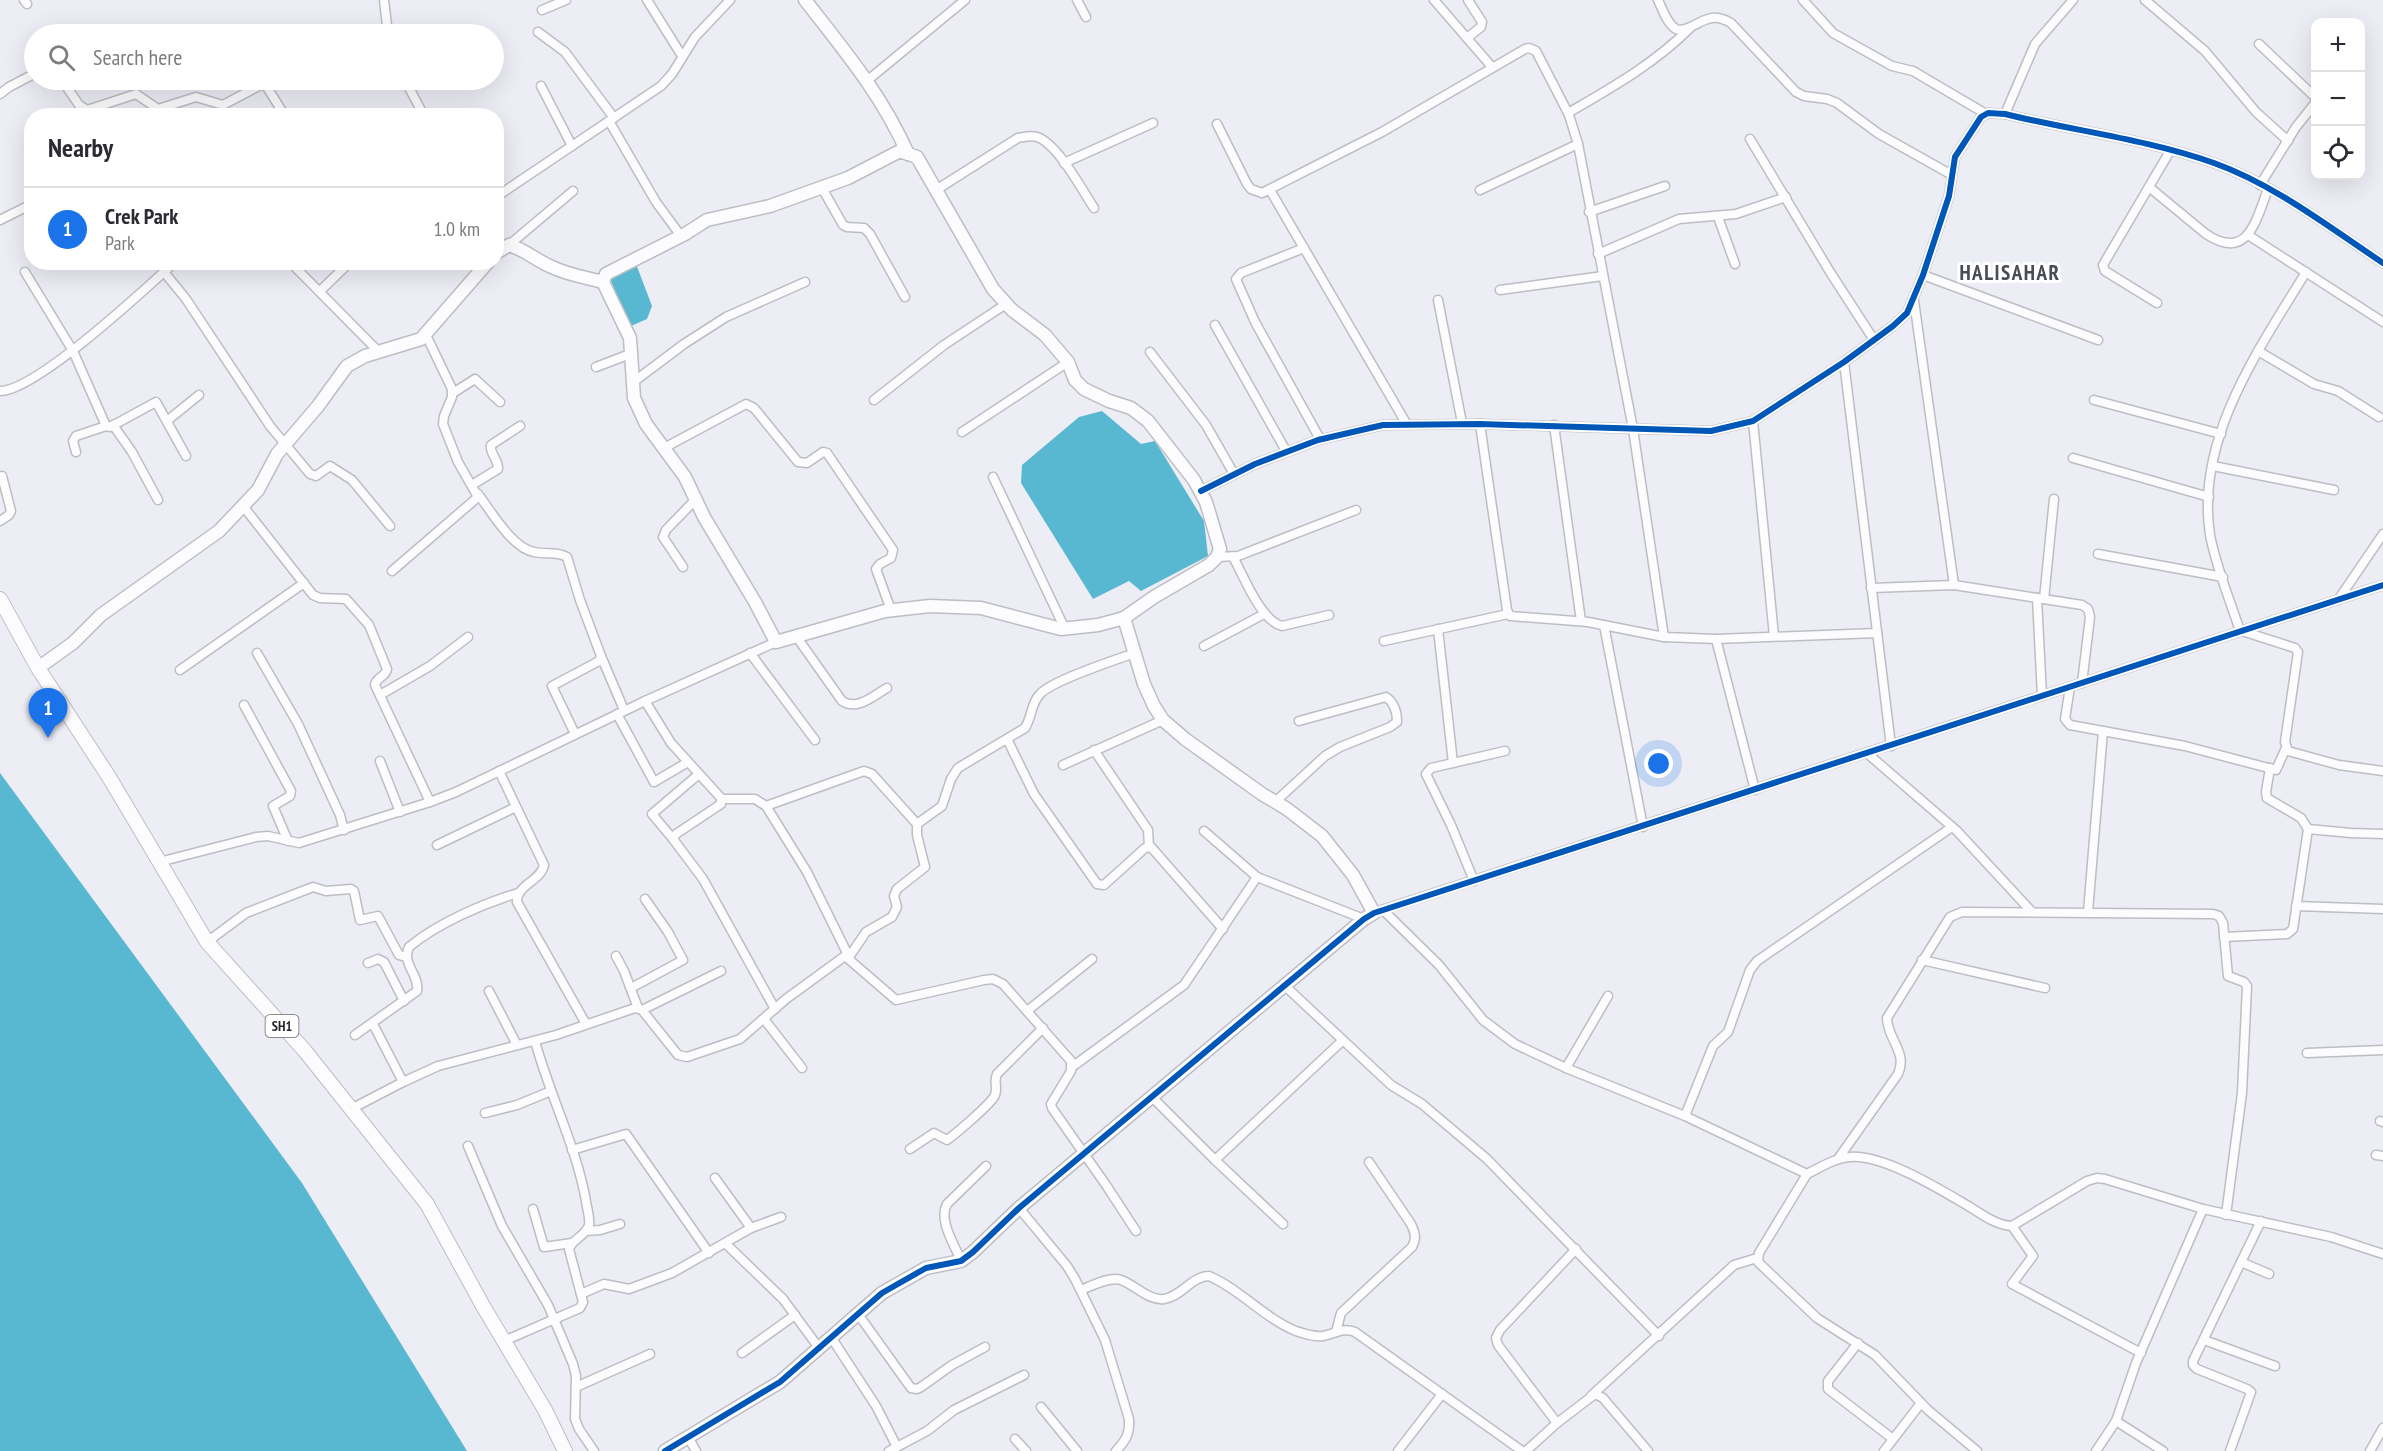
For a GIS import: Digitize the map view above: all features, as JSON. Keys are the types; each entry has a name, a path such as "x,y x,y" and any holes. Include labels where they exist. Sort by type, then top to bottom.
{"main road":[{"name":"SH1","path":"0,599 38,669 98,760 207,942 304,1051 427,1204 545,1410 565,1451"}],"street":[{"path":"384,0 387,24"},
{"path":"542,10 566,0"},
{"path":"647,0 682,56"},
{"path":"504,192 662,86 695,37 730,0"},
{"path":"805,0 868,80 908,154"},
{"path":"868,80 966,0"},
{"path":"1077,0 1086,17"},
{"path":"1434,0 1492,67"},
{"path":"1467,38 1481,27 1482,22 1468,0"},
{"path":"1658,0 1676,29 1682,30 1709,18 1720,18 1731,23 1796,92 1837,103 1879,134 1952,175"},
{"path":"1803,0 1833,33 1892,66 1913,71 1986,114 2005,114 2214,163 2264,187 2383,263"},
{"path":"2005,114 2035,44 2073,0"},
{"path":"2145,0 2205,51 2256,112 2288,141"},
{"path":"1568,113 1633,75 1665,51 1693,25"},
{"path":"538,32 565,52 611,120 656,202 681,236"},
{"path":"2259,44 2311,95"},
{"path":"1217,124 1251,189 1262,193 1382,132 1525,49 1532,48 1539,54 1568,113 1578,144 1589,212 1633,429 1664,637"},
{"path":"0,94 24,79"},
{"path":"541,86 573,146"},
{"path":"69,90 84,108"},
{"path":"161,108 196,97 219,105 252,90"},
{"path":"272,90 281,108"},
{"path":"410,90 420,108"},
{"path":"93,108 136,94 157,108"},
{"path":"2149,187 2216,241 2232,244 2241,242 2248,235 2264,187 2288,141 2311,107"},
{"path":"1201,491 1286,451 1320,439 1351,431 1406,423 1554,425 1711,431 1753,421 1844,362 1901,319 1914,301 1923,275 1949,196 1955,157 1976,122 1986,114"},
{"path":"1064,164 1153,123"},
{"path":"936,190 1018,138 1030,136 1045,141 1094,208"},
{"path":"1750,138 1830,272 1874,340"},
{"path":"1480,190 1578,144"},
{"path":"159,862 256,837 268,836 299,843 430,802 645,700 750,653 796,636 891,610 930,606 981,608 1065,629 1098,625 1124,618 1154,597 1209,565 1217,557 1220,549 1201,491 1148,421 1131,408 1109,402 1084,389 1075,380 1068,362 1045,335 1006,304 993,289 917,157 900,151 879,164 822,188 770,206 707,220 681,236 606,274 603,282 630,338 634,398 646,424 685,477 695,500 776,642"},
{"path":"2157,303 2105,271 2103,265 2170,151"},
{"path":"1589,212 1665,186"},
{"path":"822,188 843,225 867,230 905,297"},
{"path":"1270,190 1406,423"},
{"path":"504,245 573,191"},
{"path":"1598,255 1679,219 1736,214 1786,198"},
{"path":"0,220 24,208"},
{"path":"1718,217 1735,264"},
{"path":"2248,235 2383,322"},
{"path":"504,248 572,275 603,282"},
{"path":"1304,248 1241,273 1236,279 1256,321 1320,439"},
{"path":"298,270 379,352"},
{"path":"320,291 342,270"},
{"path":"38,669 73,643 101,615 219,531 258,490 269,466 347,366 379,352 421,339 481,270"},
{"path":"26,272 73,351 110,425 136,458 158,500"},
{"path":"0,391 18,387 73,351 164,272 186,299 270,426 313,476 330,466 348,476 390,526"},
{"path":"2241,631 2211,535 2209,497 2213,466 2232,403 2258,351 2306,272"},
{"path":"1923,275 2098,340"},
{"path":"1500,290 1603,276"},
{"path":"632,382 718,322 805,282"},
{"path":"1438,300 1462,423"},
{"path":"1914,301 1954,585"},
{"path":"874,400 937,350 1006,304"},
{"path":"1215,325 1286,451"},
{"path":"425,333 453,393"},
{"path":"2258,351 2311,383 2338,390 2379,417"},
{"path":"1150,352 1206,425 1234,474"},
{"path":"596,367 630,354"},
{"path":"962,432 1068,362"},
{"path":"1844,362 1891,746"},
{"path":"500,402 476,379 453,393 443,424 458,462 478,494 509,534 525,549 535,553 560,554 567,557 620,712 654,782 688,762"},
{"path":"168,420 199,395"},
{"path":"2094,400 2221,434"},
{"path":"76,452 73,441 76,436 110,425 156,402 186,456"},
{"path":"664,448 746,404 754,408 798,462 807,463 823,452 828,453 892,550 891,558 876,569 891,610"},
{"path":"1753,421 1774,636"},
{"path":"1480,424 1508,614 1513,618 1581,621 1664,637 1716,639 1877,633"},
{"path":"1554,425 1581,621"},
{"path":"472,485 498,468 490,449 491,445 520,426"},
{"path":"2073,458 2209,497"},
{"path":"2213,466 2334,490"},
{"path":"0,521 11,511 2,477"},
{"path":"993,477 1065,629"},
{"path":"392,571 476,500 478,494"},
{"path":"2042,696 2041,598 2054,499"},
{"path":"683,567 663,539 663,533 695,500"},
{"path":"243,506 317,597 346,599 366,620 387,669 384,675 375,681 430,802"},
{"path":"1217,557 1233,557 1356,510"},
{"path":"2338,600 2383,534"},
{"path":"2098,554 2223,577"},
{"path":"1233,557 1264,614 1276,625 1282,626 1329,615"},
{"path":"180,670 304,583"},
{"path":"1871,588 1954,585 2082,605 2088,609 2090,617 2082,683"},
{"path":"665,1451 780,1382 882,1293 926,1268 961,1261 1019,1209 1284,985 1374,914 2383,585"},
{"path":"1204,646 1264,614"},
{"path":"1383,641 1508,614"},
{"path":"1124,618 1144,684 1163,720 1185,740 1322,836 1353,875 1374,914"},
{"path":"1604,625 1642,827"},
{"path":"1438,629 1453,763"},
{"path":"2070,687 2066,722 2070,725 2185,746 2278,769 2286,748 2298,652 2295,648 2241,631"},
{"path":"796,636 842,701 847,704 858,705 887,688"},
{"path":"380,695 430,666 468,637"},
{"path":"1716,639 1755,790"},
{"path":"257,653 298,724 340,815 344,830"},
{"path":"750,653 815,740"},
{"path":"917,824 942,806 951,779 958,768 1025,728 1034,702 1042,692 1088,670 1135,653"},
{"path":"575,734 552,686 599,661 601,656"},
{"path":"1275,802 1325,756 1340,747 1390,727 1397,722 1397,715 1392,701 1386,697 1299,721"},
{"path":"645,700 671,743 721,799 755,799 766,806 807,872 849,957 896,1000 993,979 1003,984 1069,1058 1072,1067"},
{"path":"244,705 291,791 290,796 273,806 288,842"},
{"path":"1063,765 1163,720"},
{"path":"2088,912 2103,731"},
{"path":"1007,739 1034,794 1097,884 1104,885 1149,847"},
{"path":"2286,748 2291,753 2339,765 2383,771"},
{"path":"1094,750 1148,830 1149,847"},
{"path":"1474,881 1452,825 1425,774 1431,768 1505,751"},
{"path":"1868,754 1952,827 2032,912"},
{"path":"380,761 400,812"},
{"path":"2224,937 2289,934 2293,929 2308,829 2301,818 2267,798 2270,768"},
{"path":"355,1035 418,989 406,957 407,949 412,944 489,903 518,893 542,873 544,865 499,771"},
{"path":"766,806 864,771 872,774 917,824 917,835 925,867 897,889 894,896 897,907 892,916 866,932 849,957"},
{"path":"699,774 652,814 703,879 775,1009"},
{"path":"673,839 676,834 721,804 721,799"},
{"path":"437,845 516,807"},
{"path":"1685,1116 1713,1046 1728,1032 1750,970 1757,961 1952,827"},
{"path":"2308,829 2383,834"},
{"path":"1204,831 1257,877 1374,914 1439,965 1493,1029 1515,1044 1566,1068 1685,1116 1807,1174"},
{"path":"1149,847 1157,852 1223,929"},
{"path":"1136,1231 1051,1106 1072,1067 1178,991 1196,971 1257,877"},
{"path":"207,942 246,913 313,887 326,891 351,889 354,891 360,920 378,916 399,955 406,957"},
{"path":"518,893 517,902 586,1024"},
{"path":"631,988 683,960 668,932 645,899"},
{"path":"2296,906 2383,909"},
{"path":"1839,1159 1901,1068 1901,1055 1888,1026 1887,1018 1945,921 1956,913 2213,914 2221,919 2228,976 2244,982 2247,986 2242,1093 2226,1215"},
{"path":"616,956 640,1009 682,1057 740,1039 841,957 849,957"},
{"path":"368,963 378,959 384,962 404,1001"},
{"path":"1027,1011 1092,959"},
{"path":"1922,960 2045,988"},
{"path":"351,1109 438,1066 535,1041 640,1009 721,971"},
{"path":"1284,985 1391,1085 1422,1104 1487,1159 1659,1336"},
{"path":"489,991 517,1045"},
{"path":"1566,1068 1608,996"},
{"path":"764,1019 802,1068"},
{"path":"373,1024 403,1082"},
{"path":"910,1149 934,1132 947,1140 968,1122 994,1096 996,1090 994,1080 998,1074 1043,1029"},
{"path":"504,1341 552,1318 580,1308 583,1302 569,1249 572,1243 586,1231 589,1223 583,1180 535,1041"},
{"path":"1215,1160 1342,1041"},
{"path":"2307,1053 2383,1050"},
{"path":"485,1113 517,1105 551,1091"},
{"path":"1152,1096 1283,1224"},
{"path":"572,1150 626,1134 709,1253"},
{"path":"468,1146 502,1226 548,1305 573,1364 577,1423 594,1451"},
{"path":"1081,1290 1113,1279 1122,1280 1156,1299 1165,1299 1201,1278 1209,1276 1268,1316 1294,1330 1315,1336 1348,1330 1355,1332 1526,1450 1659,1336 1734,1265 1757,1258 1807,1174 1839,1159 1862,1157 1873,1159 1923,1181 1996,1222 2012,1226 2033,1256 2012,1284 2141,1353"},
{"path":"1336,1332 1341,1313 1412,1247 1415,1241 1416,1234 1411,1224 1369,1162"},
{"path":"961,1261 945,1221 944,1210 947,1204 986,1166"},
{"path":"715,1178 751,1228"},
{"path":"2012,1226 2078,1185 2097,1178 2226,1215 2331,1237 2383,1254"},
{"path":"533,1209 544,1247 572,1243"},
{"path":"1019,1209 1067,1266 1105,1340 1129,1419 1130,1430 1126,1440 1116,1451"},
{"path":"2096,1451 2116,1421 2141,1353 2203,1209"},
{"path":"581,1294 604,1284 629,1289 681,1269 751,1228 782,1216"},
{"path":"2230,1451 2251,1392 2194,1367 2193,1361 2261,1221"},
{"path":"586,1231 600,1230 620,1224"},
{"path":"726,1244 783,1299 819,1348"},
{"path":"1557,1423 1498,1345 1496,1338 1500,1330 1576,1249"},
{"path":"1757,1258 1760,1265 1817,1318 1875,1355 1921,1403 1977,1451"},
{"path":"2241,1262 2269,1274"},
{"path":"858,1314 911,1388 921,1387 952,1365 985,1347"},
{"path":"742,1353 795,1315"},
{"path":"831,1337 876,1406 893,1449 927,1431 954,1410 1024,1375"},
{"path":"2204,1340 2275,1366"},
{"path":"1858,1343 1828,1381 1828,1389 1893,1439"},
{"path":"576,1387 650,1354"},
{"path":"1398,1451 1442,1394"},
{"path":"1591,1396 1600,1395 1604,1398 1648,1451"},
{"path":"1884,1451 1921,1403"},
{"path":"1041,1407 1077,1451"},
{"path":"2116,1421 2163,1451"},
{"path":"2370,1451 2383,1428"},
{"path":"688,1437 696,1451"},
{"path":"1015,1439 1026,1451"}],"water":[{"path":"636,264 652,306 647,319 631,326 609,277"},
{"path":"1102,411 1141,444 1155,441 1204,521 1208,556 1141,591 1129,581 1093,599 1021,483 1022,465 1079,417"},
{"path":"0,773 302,1183 467,1451 0,1451"}],"cycle path":[{"path":"1201,491 1255,464 1318,440 1383,425 1480,424 1711,431 1753,421 1844,362 1907,313 1923,275 1949,196 1955,157 1981,117 1988,113 2005,114 2136,141 2214,163 2237,172 2280,195 2383,263"},
{"path":"665,1451 780,1382 882,1293 926,1268 961,1261 973,1252 1019,1208 1374,913 2383,585"}],"place":[{"name":"Crek Park","path":"48,738"}],"district":[{"name":"HALISAHAR","path":"2010,273"}]}
